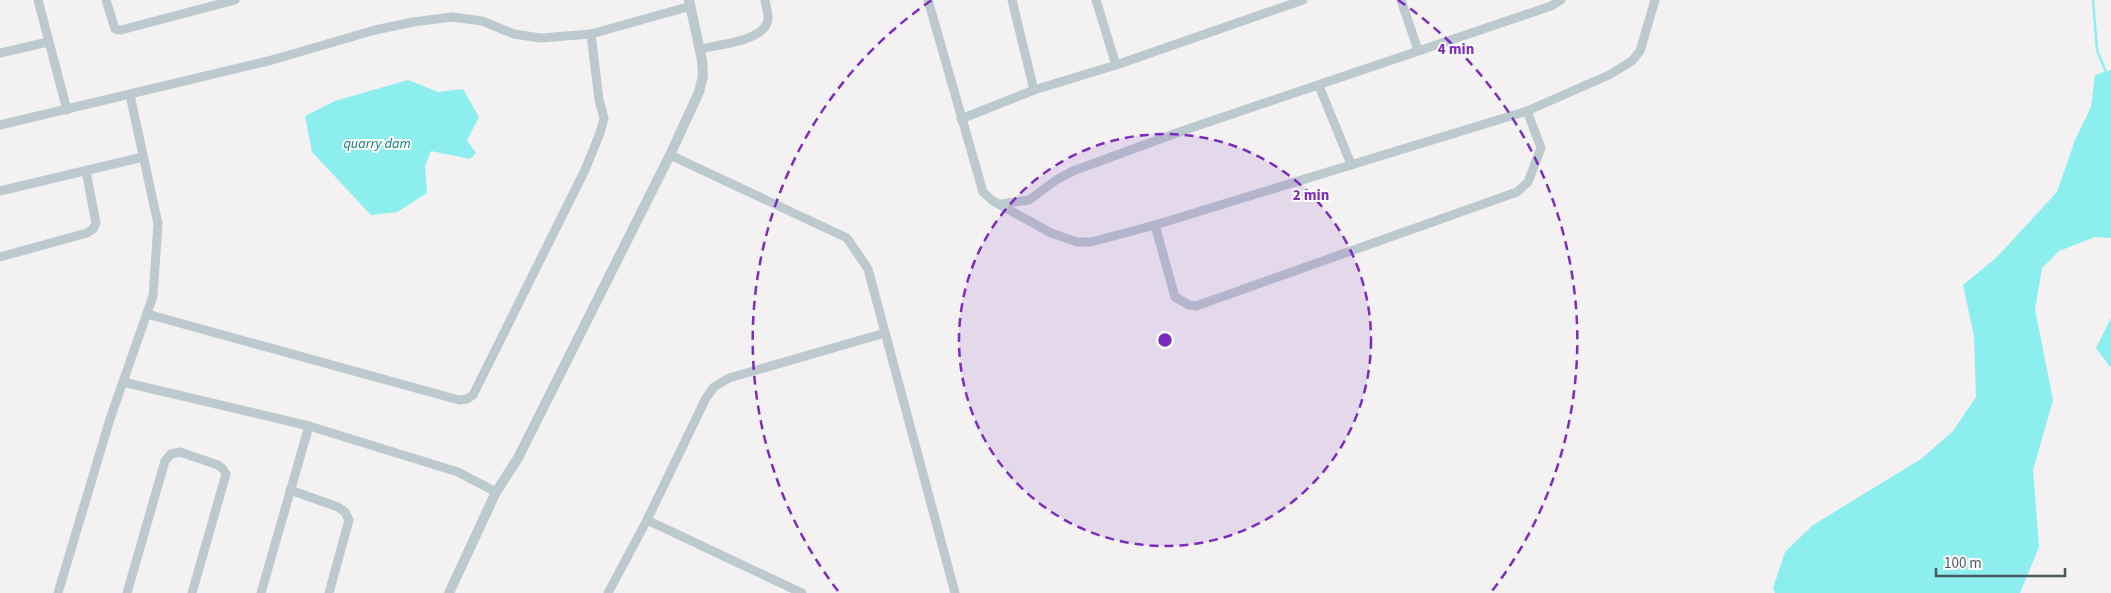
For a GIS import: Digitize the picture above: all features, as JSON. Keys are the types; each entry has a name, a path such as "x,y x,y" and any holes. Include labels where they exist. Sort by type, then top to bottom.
{"street":[{"path":"38,0 67,110"},
{"path":"106,0 112,24 115,29 121,30 235,0"},
{"path":"700,49 756,36 764,30 768,22 765,0"},
{"path":"928,0 983,192 987,198 1059,237 1077,242 1091,242 1155,224 1527,111 1609,75 1632,61 1640,51 1655,0"},
{"path":"1012,0 1034,90"},
{"path":"1096,0 1116,65"},
{"path":"961,120 1034,90 1116,65 1303,0"},
{"path":"1401,0 1418,50"},
{"path":"1001,204 1029,200 1056,180 1082,168 1182,131 1320,86 1418,50 1551,6 1560,0"},
{"path":"0,125 272,60 375,30 413,22 452,17 482,21 514,34 540,38 591,34 690,3 700,49 703,76 699,92 670,155 518,458 496,492 449,593"},
{"path":"147,314 450,398 467,399 473,395 585,170 600,133 604,118 598,100 591,34"},
{"path":"0,53 48,42"},
{"path":"1320,86 1351,164"},
{"path":"58,593 110,419 153,296 158,224 130,95"},
{"path":"1155,224 1175,297 1189,305 1196,306 1517,192 1528,182 1541,148 1527,111"},
{"path":"670,155 847,238 868,269 956,593"},
{"path":"0,191 143,157"},
{"path":"0,257 87,233 93,229 96,223 86,171"},
{"path":"608,593 647,520 706,398 714,387 729,378 885,333"},
{"path":"123,382 309,426 458,472 496,492"},
{"path":"261,593 309,426"},
{"path":"127,593 166,461 171,454 180,452 218,465 226,474 192,593"},
{"path":"290,490 338,507 345,512 349,520 329,593"},
{"path":"647,520 802,593"}],"water":[{"path":"2111,70 2111,238 2095,237 2059,251 2042,268 2035,309 2053,400 2033,470 2039,547 2020,593 1775,593 1773,588 1785,552 1813,525 1921,459 1953,431 1976,397 1974,336 1963,285 1996,258 2057,192 2075,140 2091,107 2095,75"},
{"name":"quarry dam","path":"408,80 438,92 463,89 479,117 467,140 476,153 470,159 431,151 425,166 427,193 397,212 371,215 312,152 305,116 335,101"},
{"path":"2111,318 2111,368 2096,348"}],"waterway":[{"path":"2093,0 2097,50 2106,72"}]}
